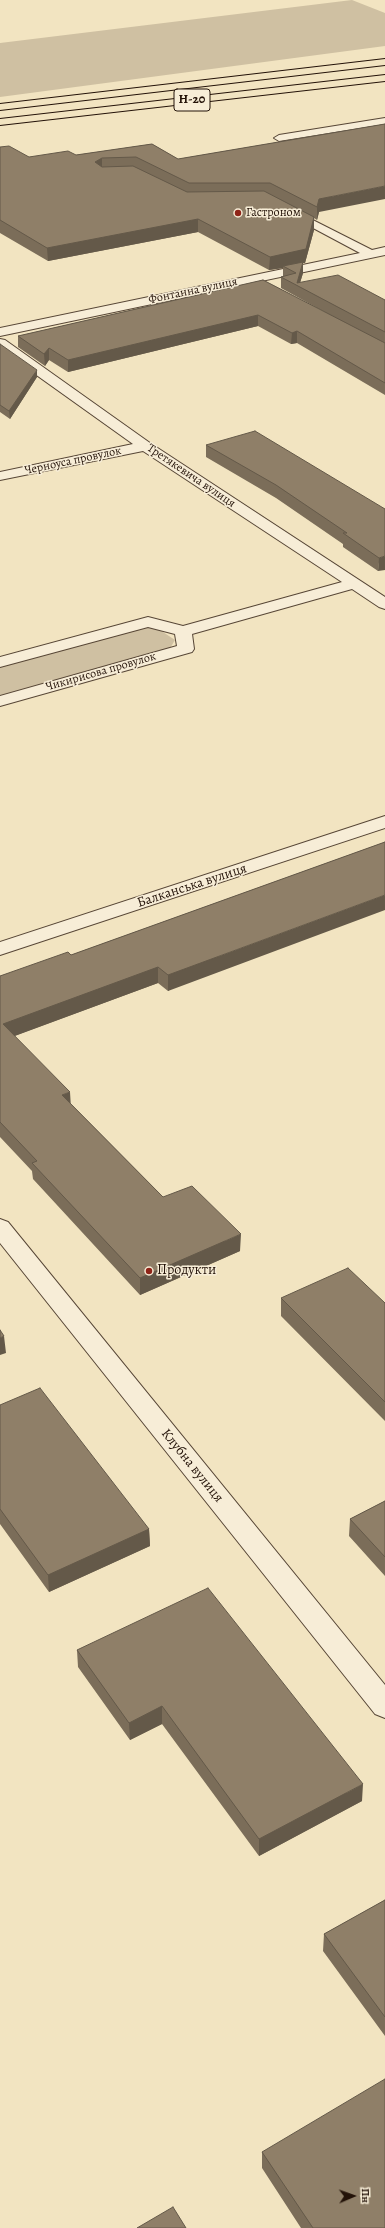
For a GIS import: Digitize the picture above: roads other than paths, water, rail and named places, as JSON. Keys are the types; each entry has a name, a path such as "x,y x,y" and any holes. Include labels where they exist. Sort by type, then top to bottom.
{"main road":[{"name":"Н-20","path":"0,107 385,62"},
{"name":"Н-20","path":"0,122 385,78"},
{"path":"165,87 194,92 193,96 183,101"}],"street":[{"path":"279,138 385,121"},
{"path":"280,206 371,254"},
{"name":"Фонтанна вулиця","path":"0,332 385,251"},
{"path":"252,279 266,286"},
{"path":"0,317 15,329"},
{"name":"Третякевича вулиця","path":"0,343 145,446 385,604"},
{"name":"Черноуса провулок","path":"0,476 145,446"},
{"path":"0,662 148,622 184,631 359,587 385,584"},
{"name":"Чикирисова провулок","path":"0,701 186,649 184,631"},
{"name":"Балканська вулиця","path":"0,949 385,822"},
{"name":"Клубна вулиця","path":"0,1227 385,1706"}],"place":[{"name":"Гастроном","path":"238,213"},
{"name":"Продукти","path":"149,1271"}]}
